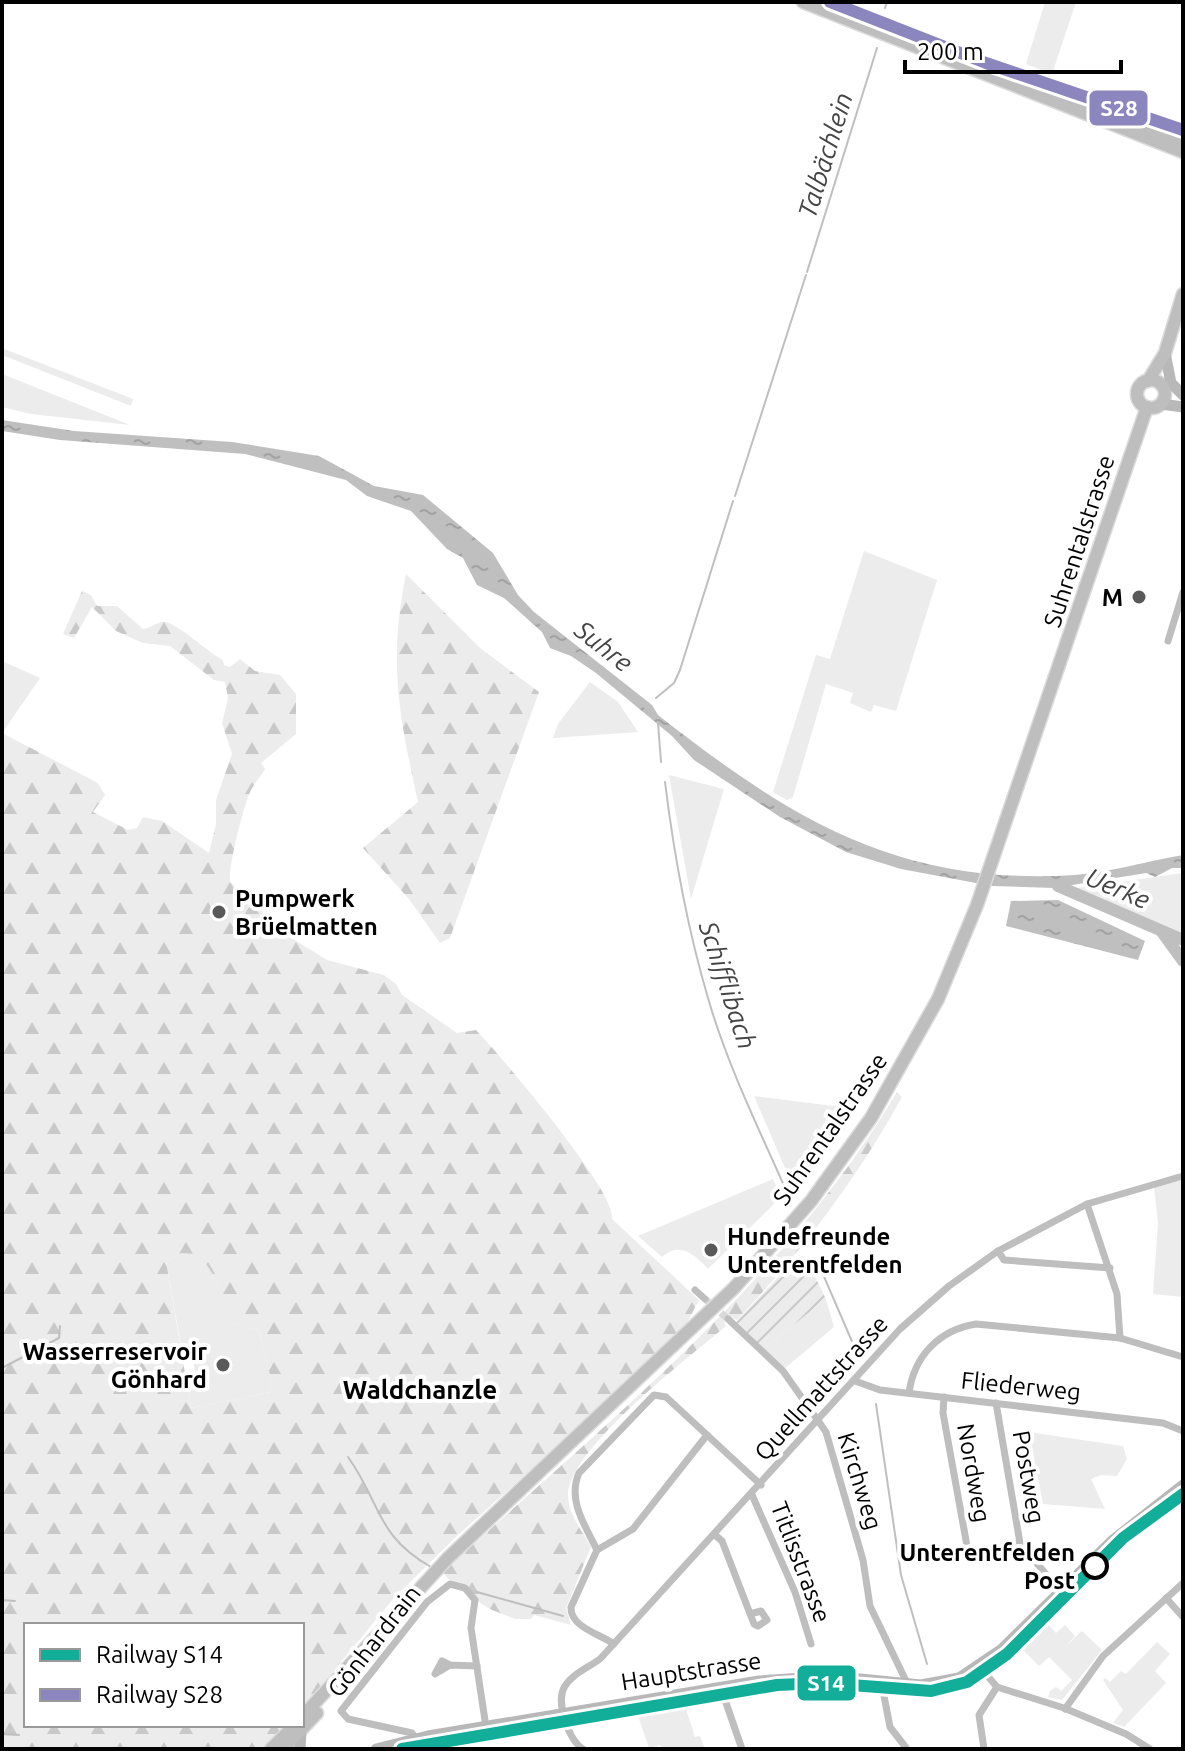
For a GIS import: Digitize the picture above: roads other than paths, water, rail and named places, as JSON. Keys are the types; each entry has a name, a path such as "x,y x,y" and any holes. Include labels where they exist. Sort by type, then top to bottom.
{"main road":[{"path":"803,2 1183,152"},
{"path":"1038,94 1101,110 1183,140"},
{"path":"1162,395 1165,353 1183,294"},
{"path":"1165,353 1148,381 1162,395 1183,407"},
{"path":"1165,353 1171,383 1183,396"},
{"name":"Suhrentalstrasse","path":"304,1715 483,1523 701,1321 811,1201 897,1075 938,999 995,858 1147,407 1139,401 1137,393 1140,385 1148,381"},
{"path":"1147,407 1162,395 1183,396"},
{"name":"Hauptstrasse","path":"376,1749 486,1727 809,1676 907,1683 944,1682 980,1667 1113,1540 1183,1485"},
{"path":"304,1722 362,1659 388,1622"},
{"path":"271,1749 298,1728"},
{"path":"283,1749 298,1728"},
{"path":"298,1728 300,1749"}],"street":[{"path":"1168,641 1183,592"},
{"name":"Quellmattstrasse","path":"565,1714 561,1697 566,1683 600,1659 900,1329 949,1286 998,1251 1087,1204 1183,1176"},
{"path":"1087,1204 1110,1268 1119,1305 1120,1338"},
{"path":"998,1251 1004,1260 1110,1268"},
{"path":"695,1290 705,1299"},
{"name":"Kirchweg","path":"728,1319 783,1371 826,1432 863,1560 870,1606 907,1683"},
{"path":"909,1393 917,1362 930,1346 962,1326 976,1324 1120,1338 1183,1357"},
{"name":"Fliederweg","path":"855,1381 866,1387 909,1393 1163,1423 1183,1431"},
{"path":"597,1550 575,1503 574,1484 579,1473 654,1395 666,1397 761,1485"},
{"name":"Nordweg","path":"944,1397 943,1413 967,1546 973,1552 1020,1543"},
{"name":"Postweg","path":"996,1403 1020,1543 1060,1591"},
{"path":"614,1644 577,1624 571,1616 571,1607 597,1550 633,1529 707,1435"},
{"name":"Titlisstrasse","path":"752,1495 795,1592 811,1644"},
{"path":"715,1535 722,1541 750,1614"},
{"path":"934,1556 973,1552"},
{"path":"1065,1709 1103,1656 1183,1583"},
{"name":"Gönhardrain","path":"416,1739 412,1733 348,1719 341,1711 434,1594 450,1584 465,1588 475,1600 471,1628 477,1666"},
{"path":"1166,1598 1183,1617"},
{"path":"450,1665 477,1666 486,1727"},
{"path":"980,1667 997,1687 1065,1709 1126,1734 1150,1749"},
{"path":"984,1749 979,1715 997,1687"},
{"path":"884,1696 890,1727 907,1749"},
{"path":"725,1700 742,1749"},
{"path":"565,1714 578,1748"}],"water":[{"path":"2,420 74,431 232,442 319,456 374,486 423,495 493,553 518,595 534,612 652,705 658,715 754,785 802,814 850,838 900,857 954,869 1012,876 1088,874 1183,855 1183,868 1172,868 1155,877 1146,873 1054,888 992,886 901,869 846,852 780,817 694,760 672,736 596,673 571,656 550,648 542,632 504,598 477,585 463,558 447,549 411,511 367,496 346,480 245,454 60,440 2,431"},
{"path":"1058,900 1145,941 1138,960 1006,926 1011,901"}],"waterway":[{"path":"885,8 887,2"},
{"name":"Talbächlein","path":"807,272 877,48"},
{"name":"Talbächlein","path":"735,496 806,275"},
{"name":"Talbächlein","path":"656,698 674,683 680,670 733,501"},
{"path":"658,723 661,762"},
{"name":"Schifflibach","path":"665,782 682,891 708,998 734,1071 786,1190"},
{"name":"Uerke","path":"1058,886 1183,940"},
{"name":"Uerke","path":"1162,932 1183,961"},
{"name":"Schifflibach","path":"816,1258 860,1360"},
{"path":"2,1368 59,1338 60,1326"},
{"name":"Schifflibach","path":"876,1404 901,1575 927,1664"},
{"path":"348,1457 389,1531 399,1543 431,1567"},
{"path":"477,1592 563,1616"},
{"path":"2,1600 15,1601"},
{"path":"2,1734 19,1735"}],"tunnel":[{"path":"705,1299 728,1319"}],"rail line":[{"name":"S28","path":"830,2 986,63 1183,130"},
{"name":"S14","path":"402,1749 777,1685 824,1683 931,1691 967,1682 1007,1654 1123,1538 1183,1494"}],"place":[{"name":"M","path":"1139,597"},
{"name":"Pumpwerk Brüelmatten","path":"219,912"},
{"name":"Hundefreunde Unterentfelden","path":"711,1250"},
{"name":"Wasserreservoir Gönhard","path":"223,1365"},
{"name":"Unterentfelden Post","path":"1095,1566"}],"district":[{"name":"Waldchanzle","path":"420,1389"}],"water label":[{"name":"Suhre","path":"604,646"}]}
